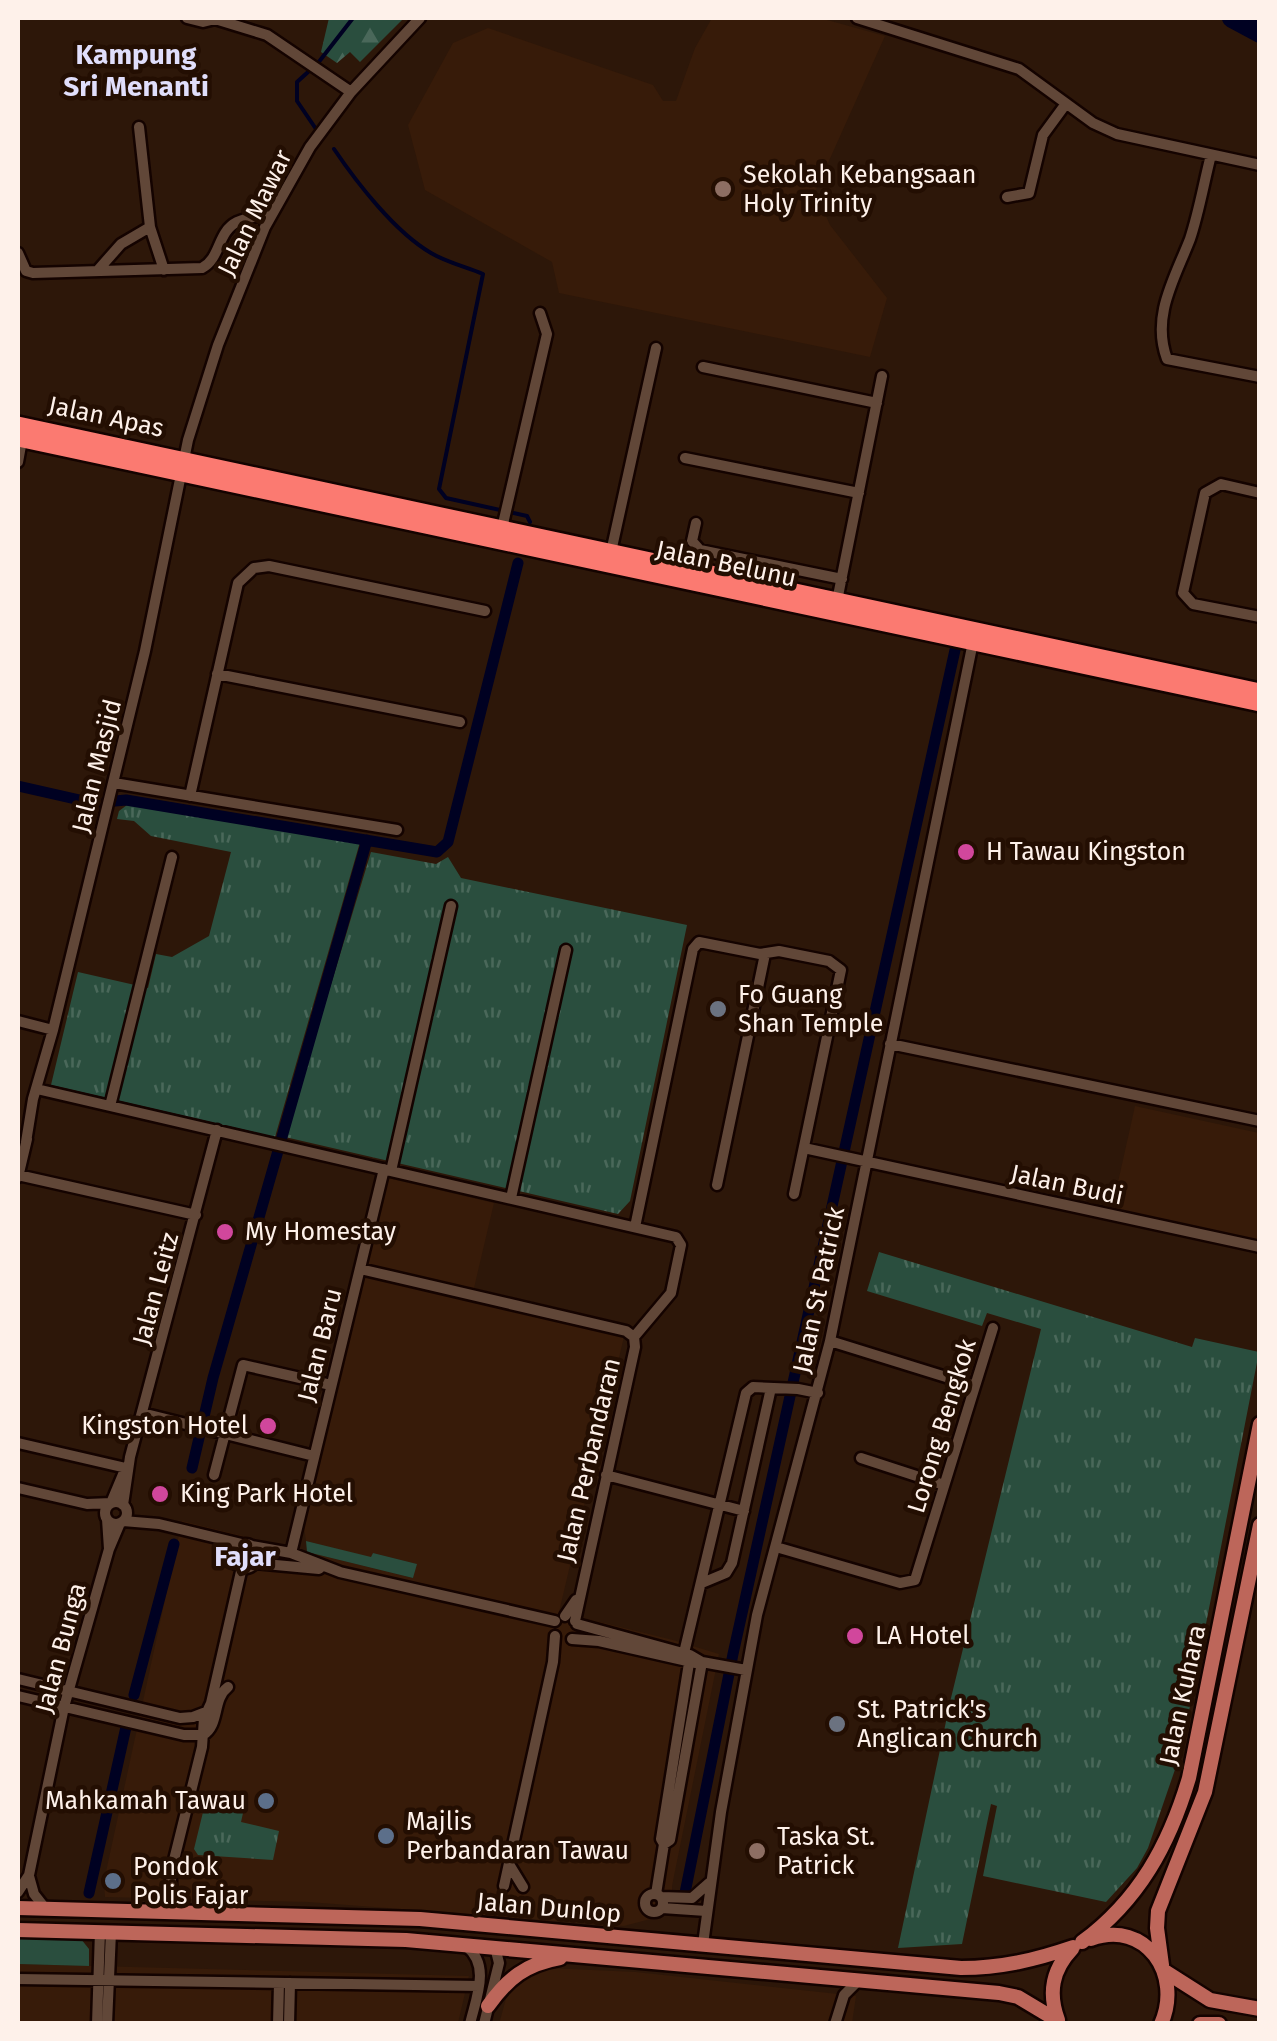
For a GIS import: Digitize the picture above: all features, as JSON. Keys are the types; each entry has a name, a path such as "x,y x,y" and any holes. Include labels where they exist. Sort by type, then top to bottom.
{"highway":[{"name":"Jalan Apas","path":"19,435 183,466"},
{"name":"Jalan Belunu","path":"183,466 504,517 611,552 1259,693"},
{"name":"Jalan Belunu","path":"183,466 973,642 1259,693"}],"main road":[{"name":"Jalan Kuhara","path":"1078,1944 1112,1917 1144,1880 1165,1845 1180,1807 1260,1424"},
{"path":"1240,1527 1260,1481"},
{"name":"Jalan Kuhara","path":"1161,2024 1170,1990 1156,1928 1158,1911 1205,1792 1260,1525"},
{"name":"Jalan Dunlop","path":"18,1908 420,1919 961,1968 1026,1963 1078,1944"},
{"path":"420,1919 484,1933 495,1947"},
{"name":"Jalan Dunlop","path":"18,1930 464,1944 999,1993 1028,2002 1059,2022"},
{"path":"1059,2022 1051,1989 1054,1973 1078,1944 1099,1936 1118,1935 1136,1940 1151,1950 1164,1968 1210,2000 1258,2004"},
{"path":"703,1944 722,1960 752,1970"},
{"path":"488,2006 524,1968 581,1955"},
{"path":"1200,2024 1219,2024"}],"street":[{"path":"188,18 204,22 215,19 266,35 351,92"},
{"name":"Jalan Mawar","path":"183,466 196,410 230,311 271,214 310,147 351,92 420,18"},
{"path":"857,18 1002,62 1032,77 1092,124 1117,134 1260,165"},
{"path":"1007,197 1029,193 1043,135 1065,105"},
{"path":"139,127 150,227 164,270"},
{"path":"1211,155 1191,236 1164,308 1161,327 1167,359 1260,377"},
{"path":"18,253 29,272 208,266 235,223 271,214"},
{"path":"98,270 121,244 150,227"},
{"path":"504,517 547,334 540,313"},
{"path":"611,552 656,348"},
{"path":"703,368 877,403"},
{"path":"837,602 882,376"},
{"path":"18,462 19,435"},
{"path":"685,458 859,494"},
{"name":"Jalan Masjid","path":"26,1142 26,1128 113,788 183,466"},
{"path":"1260,493 1222,484 1205,493 1183,594 1192,604 1260,617"},
{"path":"696,522 692,542 700,550 842,579"},
{"path":"190,796 238,583 247,571 261,566 485,611"},
{"name":"Jalan St Patrick","path":"703,1944 746,1670 830,1341 973,642"},
{"path":"217,674 460,722"},
{"path":"113,788 190,796 398,830"},
{"path":"110,1106 172,857"},
{"name":"Jalan Baru","path":"291,1554 451,906"},
{"path":"634,1227 694,946 702,942 829,961 841,970 794,1194"},
{"path":"512,1198 566,950"},
{"path":"717,1185 765,954"},
{"path":"18,1021 53,1030"},
{"path":"890,1044 1260,1121"},
{"name":"Jalan Masjid","path":"18,1176 42,1090 43,1068"},
{"path":"42,1090 676,1237 680,1245 671,1292 634,1338 626,1331 360,1269"},
{"name":"Jalan Leitz","path":"128,1462 217,1130"},
{"name":"Jalan Budi","path":"804,1148 1260,1247"},
{"path":"18,1176 196,1214"},
{"name":"Lorong Bengkok","path":"776,1548 908,1584 916,1576 993,1328"},
{"name":"Jalan Perbandaran","path":"504,1886 548,1684 580,1590 634,1338"},
{"path":"830,1341 975,1386"},
{"path":"214,1475 243,1365 331,1385"},
{"path":"693,1678 687,1658 746,1393 753,1387 818,1393"},
{"path":"702,1583 730,1569 771,1388"},
{"path":"142,1413 314,1456"},
{"path":"18,1443 128,1462"},
{"path":"861,1458 944,1485"},
{"path":"106,1517 128,1462"},
{"path":"125,1507 128,1462"},
{"path":"606,1475 744,1511"},
{"path":"18,1488 72,1500 110,1503 159,1524"},
{"path":"72,1500 113,1524 159,1524 291,1554 340,1572"},
{"name":"Jalan Bunga","path":"18,1892 29,1875 64,1707 109,1548 125,1507"},
{"name":"Jalan Bunga","path":"106,1517 109,1548"},
{"path":"274,1550 296,1530"},
{"path":"212,1538 243,1563 340,1572 517,1612 606,1642 746,1670"},
{"path":"243,1563 257,1556 247,1545"},
{"path":"243,1563 233,1552 247,1545"},
{"path":"272,1563 291,1554"},
{"path":"171,1912 171,1872 200,1754 198,1736 208,1710 243,1563"},
{"path":"660,1900 664,1844 661,1839 693,1678 702,1662"},
{"path":"18,1679 180,1718 208,1710"},
{"path":"18,1696 198,1736 211,1728 220,1695 228,1686"},
{"path":"509,1863 523,1888"},
{"path":"29,1875 34,1894 45,1908"},
{"path":"660,1900 692,1898 711,1882"},
{"path":"660,1900 706,1911"},
{"path":"105,1932 108,2024"},
{"path":"464,1944 478,1960 479,1986 470,2024"},
{"path":"484,2024 499,1963 495,1947"},
{"path":"18,1979 479,1986"},
{"path":"97,2024 104,1980"},
{"path":"836,2024 844,1995 858,1981"},
{"path":"278,2024 284,1983"},
{"path":"284,1983 289,2024"}],"shaded area":[{"path":"712,18 820,18 885,36 815,192 830,225 887,298 870,357 559,293 552,262 425,190 408,125 453,43 488,28 653,85 663,101 676,101 695,48"},
{"path":"1135,1106 1259,1133 1259,1241 1112,1209"},
{"path":"388,1178 494,1203 474,1288 627,1324 559,1612 719,1654 672,1886 673,1913 624,1926 308,1902 105,1897 104,1881 182,1521 413,1578 416,1564 373,1553 372,1558 306,1541 304,1527"},
{"path":"18,1964 469,1976 458,2023 18,2024"},
{"path":"548,1968 636,1972 856,1996 852,2023 499,2024 507,1995 517,1981"}],"green space":[{"path":"329,18 404,18 360,62 350,52 337,63 321,52"},
{"path":"127,805 360,842 275,1137 51,1085 78,972 148,988 156,954 172,957 209,936 231,852 151,836 134,821 117,819 119,811"},
{"path":"371,852 436,864 448,857 461,878 687,925 630,1201 618,1214 285,1137"},
{"path":"879,1252 1192,1347 1195,1338 1259,1352 1181,1752 1148,1848 1137,1868 1106,1902 983,1876 997,1806 991,1804 962,1944 898,1948 951,1698 1041,1329 987,1313 982,1326 867,1291"},
{"path":"306,1541 417,1564 413,1578 307,1552"},
{"path":"205,1804 243,1813 241,1822 279,1831 273,1860 198,1855 194,1849"},
{"path":"18,1937 81,1939 89,1949 89,1966 18,1964"}],"waterway":[{"path":"316,129 297,101 297,82 318,63 353,18"},
{"path":"1232,18 1260,33"},
{"path":"334,149 365,191 417,244 483,274 439,489 446,498 527,516 530,522"},
{"path":"18,786 93,803 126,800 437,852 448,842 518,563"},
{"path":"685,1893 733,1654 955,650"},
{"path":"192,1468 213,1378 367,840"},
{"path":"134,1695 174,1544"},
{"path":"89,1893 126,1727"}],"place":[{"name":"Sekolah Kebangsaan Holy Trinity","path":"723,189"},
{"name":"H Tawau Kingston","path":"966,852"},
{"name":"Fo Guang Shan Temple","path":"718,1009"},
{"name":"My Homestay","path":"225,1232"},
{"name":"Kingston Hotel","path":"268,1426"},
{"name":"King Park Hotel","path":"160,1494"},
{"name":"LA Hotel","path":"855,1636"},
{"name":"St. Patrick's Anglican Church","path":"837,1724"},
{"name":"Mahkamah Tawau","path":"266,1801"},
{"name":"Majlis Perbandaran Tawau","path":"386,1836"},
{"name":"Taska St. Patrick","path":"757,1851"},
{"name":"Pondok Polis Fajar","path":"113,1881"}],"district":[{"name":"Kampung Sri Menanti","path":"136,70"},
{"name":"Fajar","path":"245,1556"}]}
